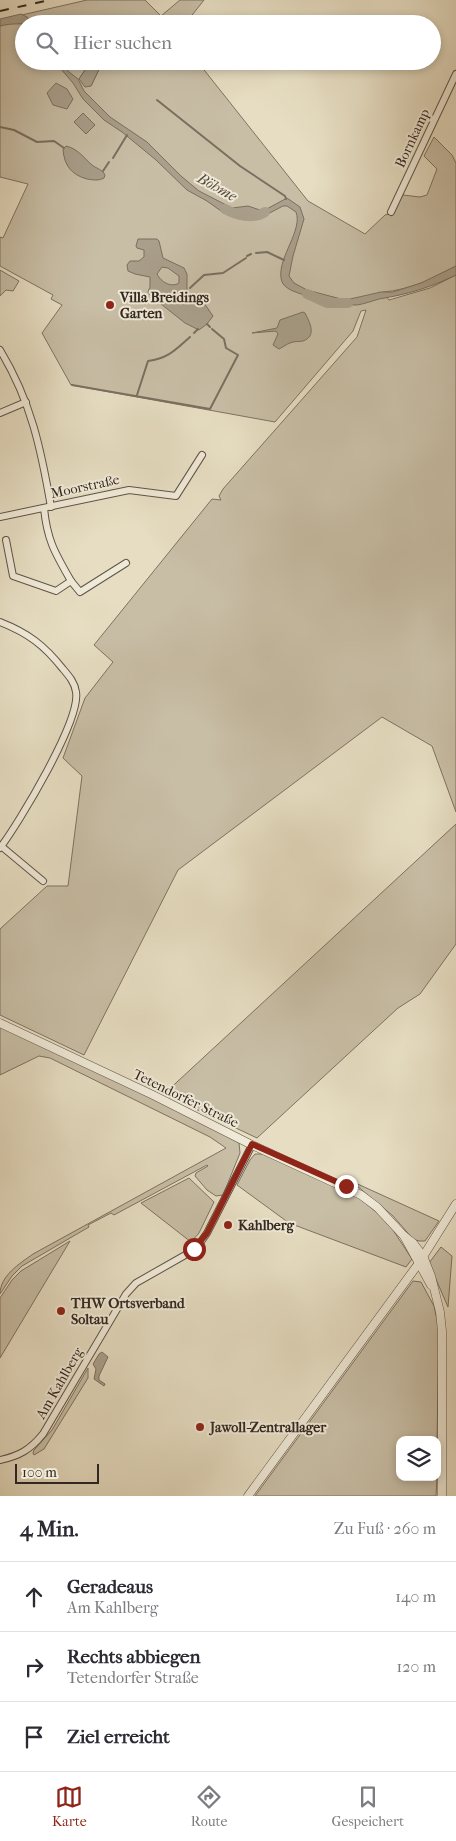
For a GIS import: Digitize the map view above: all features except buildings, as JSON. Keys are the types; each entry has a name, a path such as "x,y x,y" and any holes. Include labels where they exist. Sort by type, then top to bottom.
{"street":[{"name":"Bornkamp","path":"391,212 454,83 456,74"},
{"path":"0,350 10,366 26,402 44,467 48,507 48,534 71,581 80,592 126,563"},
{"path":"0,413 26,402"},
{"name":"Moorstraße","path":"0,517 129,490 176,496 202,455"},
{"path":"6,540 13,576 56,591 71,581"},
{"path":"0,622 36,640 51,653 75,688 77,700 58,749 32,798 1,847 43,881"},
{"name":"Tetendorfer Straße","path":"0,1023 361,1195 377,1207 404,1236 421,1260"},
{"name":"Am Kahlberg","path":"0,1460 24,1453 43,1434 126,1294 136,1283 187,1254 200,1243 207,1233 252,1144"},
{"path":"248,1496 432,1245 456,1204"},
{"name":"Tetendorfer Straße","path":"404,1236 413,1243 421,1260"},
{"path":"413,1243 432,1245"},
{"path":"421,1260 426,1279 432,1287"},
{"path":"421,1260 431,1276 432,1287 440,1312 443,1350 442,1496"},
{"path":"409,1276 426,1279"}],"shaded area":[{"path":"87,0 145,0 160,15 68,15 22,15"},
{"path":"180,0 204,0 192,15 162,15"},
{"path":"15,15 15,24 0,26 0,19"},
{"path":"15,17 15,70 85,70 79,79 91,86 99,70 204,70 308,201 365,234 385,215 392,213 403,195 420,197 427,195 437,169 424,156 434,137 452,155 456,163 456,266 421,283 383,292 389,300 430,288 456,275 456,812 432,746 382,717 178,870 84,1055 0,1015 0,929 47,886 68,886 82,776 63,758 85,698 113,662 94,645 212,499 221,500 219,496 223,489 357,337 366,310 361,311 353,331 275,422 71,385 42,333 62,305 51,299 53,295 0,266 0,237 3,238 28,184 0,177 0,20"},
{"path":"62,70 68,70 78,79 84,91 110,117 147,142 199,191 232,208 248,206 263,211 287,198 300,207 304,219 289,276 294,283 307,290 341,299 350,299 381,292 393,292 421,283 456,266 456,275 419,290 357,305 323,301 290,290 282,282 281,270 294,235 297,219 296,212 287,206 283,206 262,217 221,211 187,190 156,160 104,120 83,99"},
{"path":"85,70 99,70 91,86 85,87 79,79"},
{"path":"56,83 67,89 73,99 67,109 53,105 47,93"},
{"path":"83,113 95,125 86,134 74,122"},
{"path":"66,146 77,151 92,165 102,171 105,175 104,178 98,180 87,179 73,172 65,160 63,149"},
{"path":"138,239 157,239 163,258 184,268 187,274 187,293 204,303 213,316 207,324 199,330 185,323 151,296 148,292 150,277 128,271 127,265 130,261 139,261 144,257 144,250 136,246","holes":["162,267 168,268 179,276 179,283 173,285 164,282 159,277 157,274"]},
{"path":"0,270 19,281 13,291 6,290 0,296"},
{"path":"303,312 307,317 311,333 303,341 292,342 279,349 273,345 278,334 276,331 252,333 277,328 280,320"},
{"path":"456,824 456,944 420,994 398,1008 257,1138 164,1094"},
{"path":"0,1026 190,1115 239,1143 240,1153 223,1195 216,1196 207,1190 195,1176 196,1173 207,1165 114,1215 111,1213 88,1225 89,1227 22,1266 12,1276 0,1294 3,1282 7,1276 16,1266 33,1254 226,1148 210,1137 50,1058 39,1056 0,1075"},
{"path":"255,1154 263,1154 359,1198 391,1227 412,1259 406,1267 289,1223 237,1185"},
{"path":"189,1178 214,1202 199,1233 191,1242 141,1203"},
{"path":"351,1181 439,1221 425,1241 413,1239 393,1216"},
{"path":"70,1241 0,1358 0,1298 12,1280 21,1271"},
{"path":"441,1247 452,1256 448,1307 429,1263"},
{"path":"413,1281 421,1282 434,1306 439,1329 437,1436 396,1436 396,1481 437,1481 436,1496 255,1496"},
{"path":"102,1352 108,1357 99,1376 99,1380 105,1384 104,1386 94,1379 96,1369 93,1364"},
{"path":"88,1368 88,1378 44,1449 34,1455 34,1450 52,1430"}],"waterway":[{"path":"157,100 240,166 285,196 286,199"},
{"path":"0,127 14,130 37,142 54,141 64,148"},
{"path":"113,158 127,135"},
{"path":"103,171 109,162"},
{"name":"Böhme","path":"225,209 245,216 255,216 265,212"},
{"path":"256,253 267,252 284,260"},
{"path":"247,256 251,254"},
{"path":"190,288 204,275 223,273 246,258"},
{"name":"Böhme","path":"307,294 327,303 348,303"},
{"path":"207,324 210,327"},
{"path":"194,333 198,329"},
{"path":"72,385 210,409 238,355 226,348 224,339 212,329"},
{"path":"137,395 148,361 167,356 190,337"}],"railway":[{"path":"0,11 50,0"}],"place":[{"name":"Villa Breidings Garten","path":"110,305"},
{"name":"Kahlberg","path":"228,1225"},
{"name":"THW Ortsverband Soltau","path":"61,1311"},
{"name":"Jawoll-Zentrallager","path":"200,1427"}],"route":[{"path":"194,1249 204,1239 252,1144 346,1186"}]}
